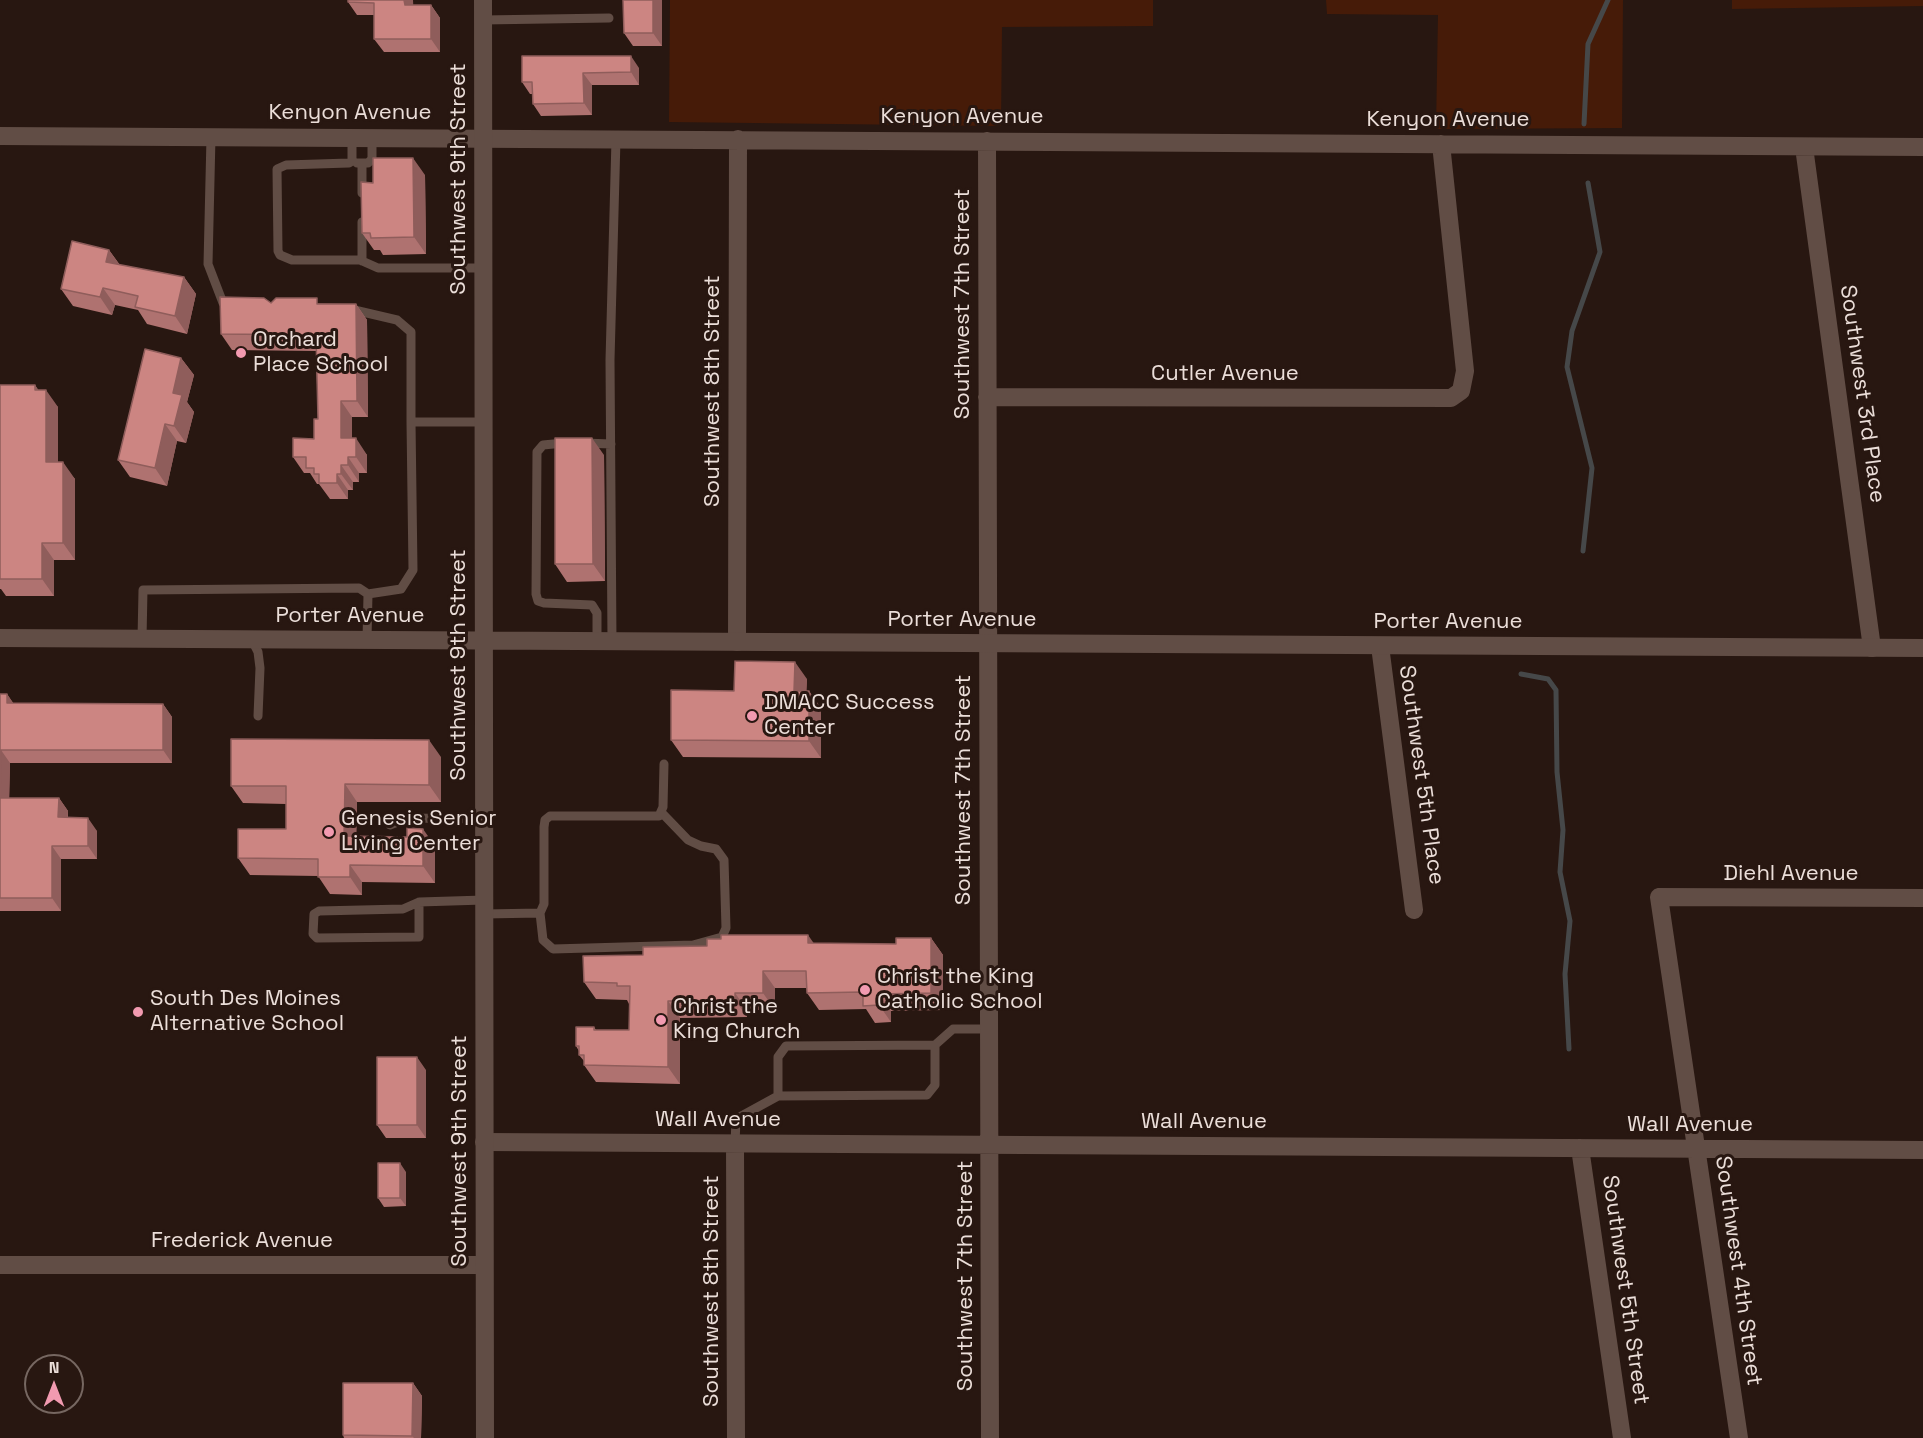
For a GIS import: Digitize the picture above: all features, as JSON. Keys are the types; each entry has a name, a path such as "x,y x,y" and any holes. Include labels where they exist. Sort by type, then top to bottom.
{"street":[{"name":"Southwest 9th Street","path":"483,0 485,1438"},
{"name":"Kenyon Avenue","path":"0,136 1923,147"},
{"name":"Southwest 8th Street","path":"737,642 738,140"},
{"name":"Southwest 7th Street","path":"987,141 990,1438"},
{"name":"Cutler Avenue","path":"987,397 1451,398 1461,392 1465,371 1441,144"},
{"name":"Southwest 3rd Place","path":"1804,147 1872,648"},
{"name":"Porter Avenue","path":"0,638 1923,648"},
{"name":"Southwest 5th Place","path":"1380,646 1414,910"},
{"name":"Diehl Avenue","path":"1659,897 1923,898"},
{"name":"Southwest 4th Street","path":"1659,897 1739,1438"},
{"name":"Wall Avenue","path":"484,1142 1923,1150"},
{"name":"Southwest 8th Street","path":"735,1144 736,1438"},
{"name":"Southwest 5th Street","path":"1580,1148 1623,1438"},
{"name":"Frederick Avenue","path":"0,1265 484,1264"}],"lane":[{"path":"483,20 609,18"},
{"path":"211,137 208,264 223,303 244,307"},
{"path":"352,138 352,161"},
{"path":"372,138 372,159 362,164 352,161 345,164 286,165 277,169 278,251 292,260 362,261 378,268 483,268"},
{"path":"605,642 616,139"},
{"path":"362,164 362,261"},
{"path":"142,639 143,590 359,588 368,594 401,589 413,570 411,332 398,321 344,308"},
{"path":"411,422 483,422"},
{"path":"605,642 597,613 592,605 538,601 536,594 537,452 539,447 549,443 611,444"},
{"path":"367,640 368,594"},
{"path":"252,640 258,652 260,668 258,716"},
{"path":"662,813 653,817 550,816 545,820 544,904 540,913 543,940 553,949 693,945 722,937 726,928 724,860 716,849 688,840 662,813 664,764"},
{"path":"390,825 408,818 484,819"},
{"path":"418,902 418,937 318,938 313,934 314,914 318,911 403,909 418,902 540,913"},
{"path":"778,1096 778,1057 786,1046 935,1045 953,1029 989,1029"},
{"path":"735,1144 736,1119 778,1096 927,1095 935,1085 935,1045"}],"shaded area":[{"path":"670,0 1153,0 1153,26 1002,27 1001,126 669,122"},
{"path":"1326,0 1623,0 1622,128 1436,129 1438,15 1327,14"},
{"path":"1732,0 1923,0 1923,6 1732,9"}],"building":[{"path":"348,0 404,0 405,5 431,5 431,39 374,39 374,3 348,2"},
{"path":"623,0 653,0 653,33 624,33"},
{"path":"522,56 631,56 631,72 583,73 584,103 533,104 532,82 522,82"},
{"path":"373,158 413,158 414,237 371,238 370,233 362,233 361,182 373,183"},
{"path":"72,241 109,250 106,262 184,277 175,316 135,307 138,296 103,288 100,297 61,289"},
{"path":"220,297 264,298 271,303 276,298 317,298 317,304 356,304 357,401 341,401 341,438 356,438 356,457 348,457 348,465 341,465 341,474 337,474 337,483 319,483 319,474 314,474 314,468 306,468 306,457 293,457 293,438 314,439 314,419 318,419 316,335 221,334"},
{"path":"145,349 181,358 173,393 182,395 174,426 165,424 155,468 118,460"},
{"path":"0,385 35,385 35,390 46,390 46,462 63,462 63,543 42,543 42,579 0,579"},
{"path":"555,438 592,438 593,564 555,564"},
{"name":"DMACC Success Center","path":"735,661 795,662 794,691 809,691 809,741 671,740 671,690 734,691"},
{"path":"0,694 7,694 7,703 163,704 163,750 1,750 0,798"},
{"name":"Genesis Senior Living Center","path":"231,739 429,740 429,785 345,784 344,836 407,837 407,828 423,829 423,866 350,865 350,877 318,877 318,859 238,858 238,829 286,829 286,786 231,786"},
{"path":"0,798 59,798 58,817 88,818 88,846 52,846 52,898 0,898"},
{"name":"Christ the King Church","path":"721,935 808,935 808,943 896,944 896,938 931,938 931,993 879,994 879,1005 863,1006 863,992 807,993 806,971 763,971 763,993 735,993 735,1000 668,1001 668,1067 584,1065 584,1055 579,1055 579,1046 576,1046 576,1027 594,1027 594,1030 629,1030 630,986 617,986 617,983 584,982 583,956 643,955 643,947 707,946 707,939 721,939"},
{"path":"377,1057 417,1057 417,1125 377,1125"},
{"path":"378,1163 400,1163 400,1198 378,1198"},
{"path":"343,1383 413,1383 412,1436 343,1435"}],"waterway":[{"path":"1584,124 1588,44 1608,0"},
{"path":"1583,551 1592,468 1567,367 1572,331 1600,252 1588,183"},
{"path":"1521,674 1548,679 1556,690 1557,772 1563,830 1560,872 1570,921 1565,974 1569,1049"}],"place":[{"name":"Orchard Place School","path":"241,353"},
{"name":"DMACC Success Center","path":"752,716"},
{"name":"Genesis Senior Living Center","path":"329,832"},
{"name":"Christ the King Catholic School","path":"865,990"},
{"name":"South Des Moines Alternative School","path":"138,1012"},
{"name":"Christ the King Church","path":"661,1020"}]}
